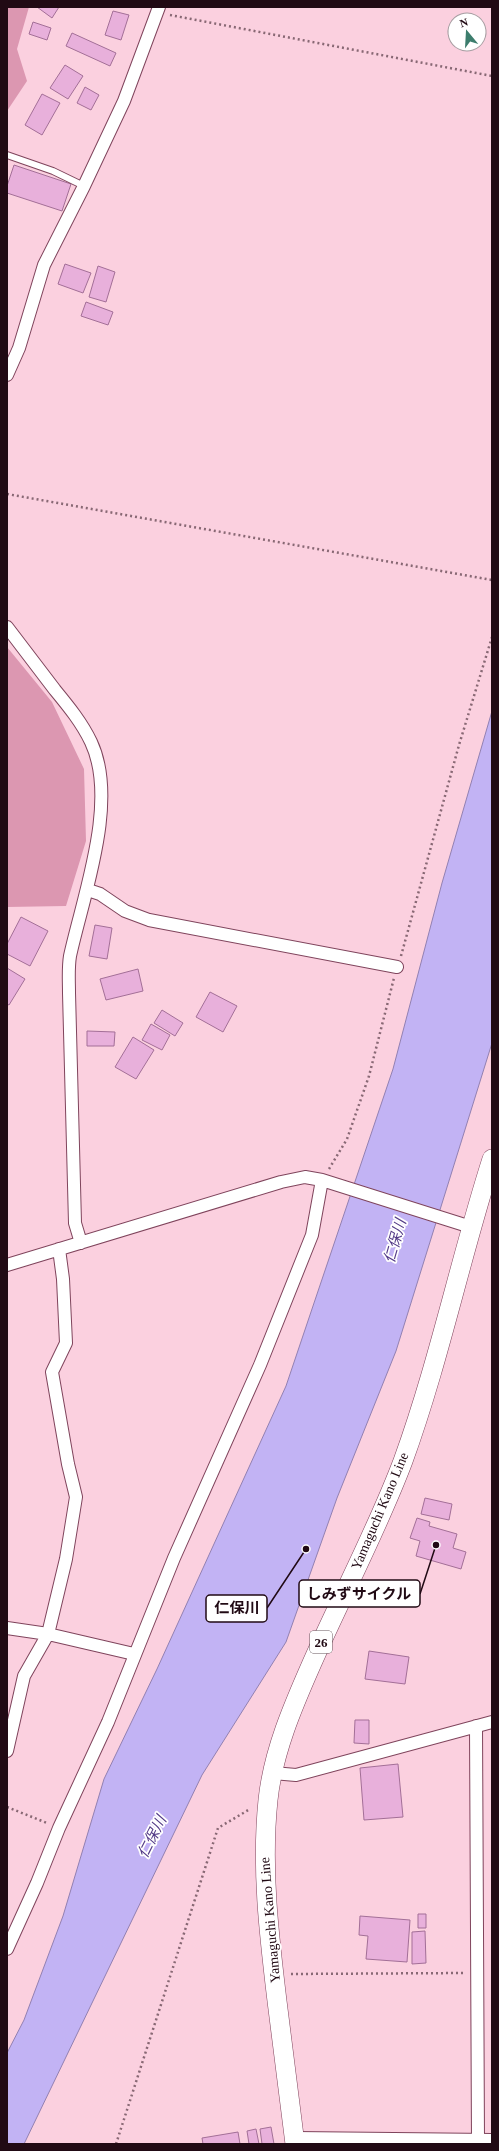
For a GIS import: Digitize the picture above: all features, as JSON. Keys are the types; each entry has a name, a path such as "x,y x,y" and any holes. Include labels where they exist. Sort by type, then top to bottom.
{"main road":[{"name":"Yamaguchi Kano Line","path":"295,2141 274,1974 264,1865 268,1798 273,1773 288,1716 324,1636 373,1534 402,1462 424,1400 470,1227 492,1159"}],"street":[{"path":"7,375 19,348 44,265 84,186 124,101 158,10"},
{"path":"7,627 82,723 92,744 101,772 103,798 88,890 70,958 69,993 75,1223 80,1242"},
{"path":"88,890 100,894 124,911 149,920 397,967"},
{"path":"7,1265 281,1182 305,1177 326,1181 470,1227"},
{"path":"7,1949 37,1883 59,1828 108,1722 134,1654 174,1558 260,1365 312,1235 326,1181"},
{"path":"7,1751 24,1676 48,1634 66,1559 76,1497 66,1456 52,1372 66,1343 63,1279 59,1249"},
{"path":"7,1628 48,1634 134,1654"},
{"path":"273,1773 296,1775 492,1722"},
{"path":"476,1726 478,2140"},
{"path":"295,2141 492,2140"}],"lane":[{"path":"7,155 53,171 84,186"}],"path":[{"path":"158,10 492,76"},
{"path":"7,494 492,580"},
{"path":"326,1181 347,1139 369,1076 397,967 408,933 459,745 492,637"},
{"path":"116,2144 218,1828 268,1798"},
{"path":"7,1807 59,1828"},
{"path":"274,1974 476,1973"}],"shaded area":[{"path":"7,7 29,7 17,49 27,81 7,111"},
{"path":"7,647 52,702 84,769 86,841 66,906 7,907"}],"water":[{"path":"492,711 492,1043 396,1351 337,1498 286,1642 202,1775 24,2144 7,2144 7,2053 24,2020 63,1916 104,1779 157,1669 286,1386 393,1069 442,883"}],"building":[{"path":"37,7 59,7 52,18"},
{"path":"113,11 129,15 121,40 105,35"},
{"path":"33,22 51,28 47,40 29,34"},
{"path":"72,33 116,53 110,66 66,46"},
{"path":"65,65 83,76 68,99 50,88"},
{"path":"85,87 99,95 91,110 77,103"},
{"path":"42,94 60,103 42,135 25,125"},
{"path":"14,165 71,184 62,211 7,193 7,186"},
{"path":"65,264 91,273 83,293 58,284"},
{"path":"98,266 115,272 106,302 89,297"},
{"path":"86,302 113,312 108,325 81,316"},
{"path":"21,917 48,931 30,966 7,954 7,944"},
{"path":"95,925 112,928 107,959 89,956"},
{"path":"7,968 25,979 9,1005 7,1004"},
{"path":"138,969 143,991 106,1000 100,979"},
{"path":"210,992 237,1006 223,1032 196,1017"},
{"path":"162,1010 183,1023 175,1036 154,1023"},
{"path":"151,1024 170,1035 162,1050 142,1040"},
{"path":"87,1031 115,1032 114,1046 87,1046"},
{"path":"133,1037 154,1050 136,1079 115,1067"},
{"path":"425,1498 452,1504 449,1520 421,1514"},
{"path":"417,1518 430,1522 429,1526 457,1534 453,1548 466,1552 461,1569 416,1556 420,1541 410,1538"},
{"path":"369,1651 409,1657 405,1684 365,1679"},
{"path":"355,1720 369,1720 369,1744 354,1743"},
{"path":"398,1764 403,1817 364,1820 360,1768"},
{"path":"418,1914 426,1914 426,1928 418,1928"},
{"path":"360,1916 410,1920 407,1962 366,1959 368,1936 359,1935"},
{"path":"425,1931 426,1963 412,1964 412,1932"},
{"path":"271,2127 274,2144 262,2144 260,2129"},
{"path":"256,2129 259,2144 249,2144 247,2131"},
{"path":"238,2132 240,2144 203,2144 202,2138"}],"place":[{"name":"しみずサイクル","path":"436,1545"},
{"name":"仁保川","path":"306,1549"}]}
